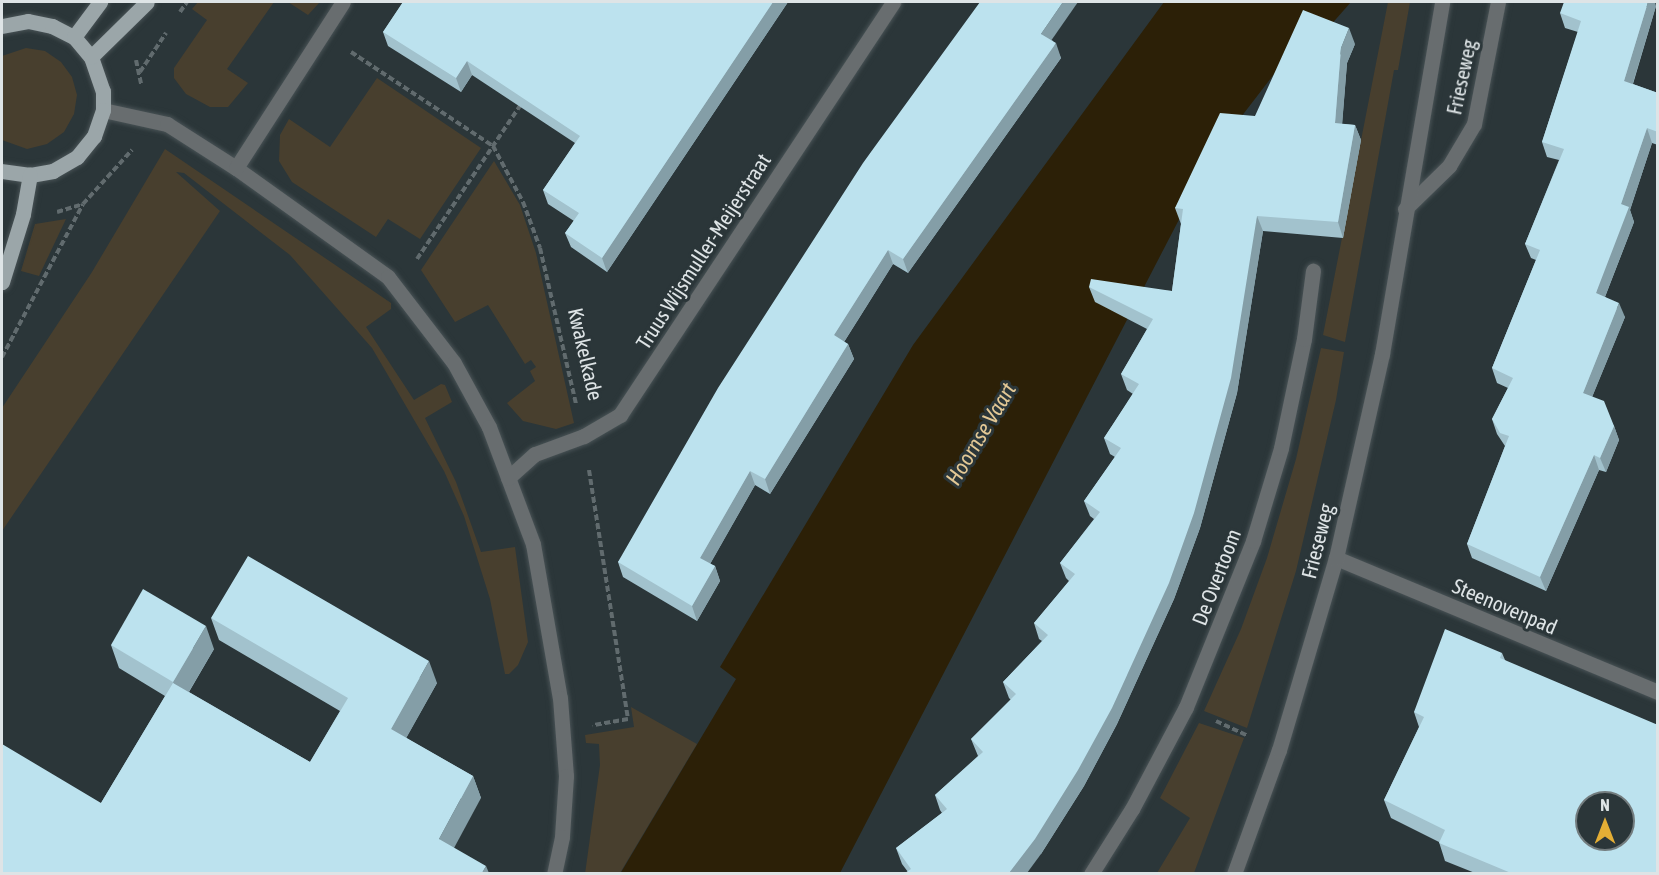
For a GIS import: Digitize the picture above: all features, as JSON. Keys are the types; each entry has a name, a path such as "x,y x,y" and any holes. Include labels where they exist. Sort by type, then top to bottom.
{"main road":[{"path":"74,38 100,2"},
{"path":"91,57 147,2"},
{"path":"2,26 28,21 52,26 74,38 91,57 99,73 103,110 94,136 77,157 53,171 30,175 2,171"},
{"path":"2,282 23,214 30,175"}],"street":[{"path":"237,168 343,2"},
{"name":"Truus Wijsmuller-Meijerstraat","path":"508,478 535,454 584,436 620,415 893,2"},
{"name":"Frieseweg","path":"1234,873 1279,750 1336,558 1382,354 1442,2"},
{"name":"Frieseweg","path":"1405,209 1449,166 1474,124 1498,2"},
{"path":"103,110 167,124 237,168 388,277 454,363 489,427 533,544 563,730 565,806 554,873"},
{"name":"De Overtoom","path":"1090,873 1132,809 1186,707 1253,541 1281,448 1304,339 1313,271"},
{"name":"Steenovenpad","path":"1336,558 1658,692"}],"path":[{"path":"175,19 187,2"},
{"path":"140,73 169,28"},
{"name":"Kwakelkade","path":"322,33 493,146 523,202 540,248 584,436 628,719 563,730"},
{"path":"136,59 142,95"},
{"path":"388,277 403,247 418,260 525,98"},
{"path":"2,357 83,204"},
{"path":"1186,707 1279,750"}],"shaded area":[{"path":"198,2 274,2 227,69 248,83 228,107 210,107 186,94 174,78 174,68 207,20 192,9"},
{"path":"288,2 320,2 308,15"},
{"path":"1388,2 1410,2 1398,70 1394,70 1345,342 1323,335"},
{"path":"26,48 45,51 61,62 72,77 77,95 74,114 64,132 47,144 27,149 2,140 2,56"},
{"path":"377,78 481,148 420,239 388,219 376,237 292,182 279,161 280,135 289,119 330,147"},
{"path":"165,149 391,303 391,309 366,327 414,400 441,384 445,385 452,402 425,418 456,482 481,552 515,547 528,642 518,665 509,674 505,674 490,599 464,516 444,471 372,348 290,255 184,173 176,172 220,211 2,531 2,408 92,272"},
{"path":"494,161 520,205 536,253 574,423 556,429 523,421 507,403 535,381 530,371 536,367 531,360 525,364 488,305 455,322 421,270"},
{"path":"66,219 39,276 21,271 35,224"},
{"path":"1321,348 1344,352 1336,400 1296,571 1247,728 1204,711 1241,629 1267,558 1296,459"},
{"path":"631,707 697,744 620,873 585,874 600,765 599,744 586,743 585,735 634,727"},
{"path":"1199,723 1244,738 1194,873 1157,873 1190,818 1160,798"}],"water":[{"name":"Hoornse Vaart","path":"1164,2 1351,2 1329,27 1291,52 1231,130 1226,129 840,873 620,874 736,679 720,667 913,345"}],"building":[{"path":"403,2 773,2 602,258 565,233 579,213 543,190 580,136 467,61 456,78 383,32"},
{"path":"980,2 1063,2 1041,34 1056,43 903,259 888,250 834,335 848,344 765,479 750,471 700,558 715,566 692,606 618,562 718,388 863,163"},
{"path":"1564,2 1648,2 1624,81 1658,93 1658,132 1647,128 1621,204 1629,207 1596,293 1619,303 1583,393 1604,401 1614,426 1600,458 1594,455 1540,577 1467,544 1509,436 1500,433 1492,419 1513,378 1492,368 1540,250 1525,244 1564,149 1542,142 1581,21 1560,13"},
{"path":"1303,10 1349,28 1341,48 1335,123 1355,125 1338,222 1257,216 1231,378 1194,513 1169,583 1112,708 1078,770 1035,839 1009,873 905,873 911,869 896,848 947,809 935,795 983,752 971,739 1016,694 1003,682 1048,635 1034,623 1075,574 1060,563 1100,512 1084,501 1121,448 1104,438 1139,384 1121,374 1153,319 1089,287 1091,279 1172,291 1183,209 1175,208 1220,113 1255,116"},
{"path":"248,556 429,661 391,729 473,776 439,839 486,866 482,873 2,873 2,744 101,803 173,683 310,762 348,698 211,618"},
{"path":"143,589 206,626 173,682 111,645"},
{"path":"1445,629 1502,653 1500,658 1658,725 1658,873 1511,873 1439,843 1445,830 1384,800 1424,717 1414,712"}]}
